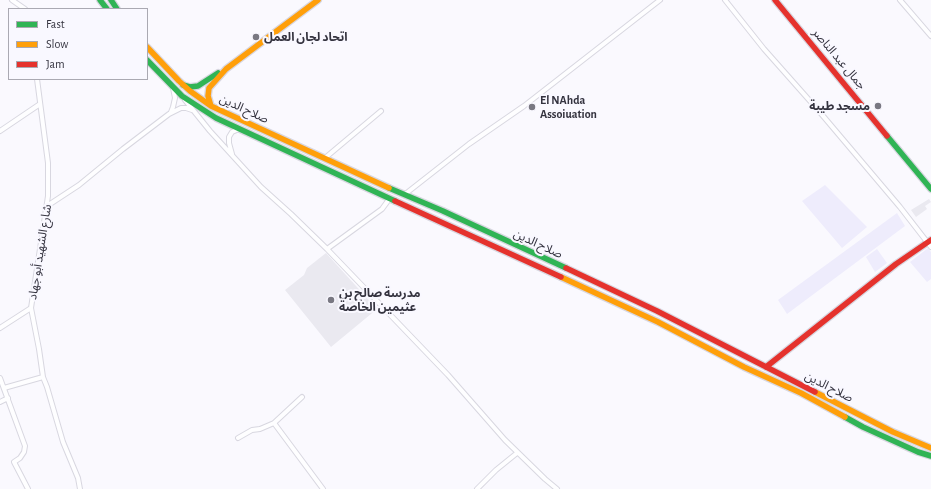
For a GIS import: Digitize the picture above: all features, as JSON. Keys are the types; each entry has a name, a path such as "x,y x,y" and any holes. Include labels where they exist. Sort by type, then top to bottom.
{"main road":[{"path":"100,0 106,8"},
{"path":"211,106 208,96 209,88 226,69 318,0"},
{"name":"جمال عبد الناصر","path":"776,0 931,189"},
{"name":"صلاح الدين","path":"148,48 183,85 211,106 324,159 443,211 642,303 834,402 931,448"},
{"name":"صلاح الدين","path":"148,61 173,88 206,113 636,312 744,367 800,393 863,427 913,450 931,456"},
{"path":"183,85 190,87 198,86 222,70 226,69"},
{"path":"766,367 896,264 930,243"},
{"path":"510,254 509,246 516,245"},
{"path":"636,312 643,307 642,303"},
{"path":"913,450 912,446 918,443"}],"street":[{"path":"12,0 24,8"},
{"path":"404,195 469,144 531,101 660,0"},
{"path":"725,0 764,49 930,243"},
{"path":"900,0 931,36"},
{"name":"شارع الشهيد أبو جهاد","path":"37,80 48,163 47,206 31,308 39,349 42,377 47,387 63,442 78,478 80,489"},
{"path":"169,114 175,102 173,88"},
{"path":"182,96 235,160 260,187 291,214 327,249 448,375 517,453 557,489"},
{"path":"0,131 40,104"},
{"path":"47,206 78,185 169,114 181,108 189,108 193,110"},
{"path":"324,159 381,111"},
{"path":"235,160 229,140 232,132 239,129"},
{"path":"327,249 382,209 390,198"},
{"path":"0,328 31,308"},
{"path":"4,388 42,377"},
{"path":"0,378 25,446 24,452 20,458 14,462 28,489"},
{"path":"238,438 252,430 260,429 274,423 302,397"},
{"path":"0,402 8,398"},
{"path":"274,423 323,489"},
{"path":"477,489 496,470 517,453"}],"shaded area":[{"path":"825,185 867,227 842,248 802,201"},
{"path":"929,199 931,202 925,206 927,209 916,217 911,210"},
{"path":"897,213 905,226 787,314 778,300"},
{"path":"928,248 931,252 931,279 927,282 910,262"},
{"path":"877,249 887,263 875,272 866,257"},
{"name":"مدرسة صالح بن عثيمين الخاصة","path":"326,253 377,309 331,347 285,290 304,275 307,268"}],"traffic: fast":[{"path":"100,0 106,8"},
{"path":"111,0 116,8"},
{"path":"148,61 182,96 216,118 395,201"},
{"path":"183,85 190,87 198,86 218,73"},
{"path":"887,136 931,189"},
{"path":"389,188 443,211 566,268"},
{"path":"845,417 863,427 918,452 931,456"}],"traffic: slow":[{"path":"211,106 208,96 209,88 226,69 318,0"},
{"path":"148,48 179,81 211,106 389,188"},
{"path":"561,277 658,322 744,367 801,393 845,417"},
{"path":"815,392 893,432 931,448"}],"traffic: jam":[{"path":"775,0 887,136"},
{"path":"395,201 561,277"},
{"path":"766,367 896,264 931,240"},
{"path":"566,268 657,311 815,392"}],"place":[{"name":"اتحاد لجان العمل","path":"256,37"},
{"name":"مسجد طيبة","path":"878,106"},
{"name":"El NAhda Assoiuation","path":"532,107"},
{"name":"مدرسة صالح بن عثيمين الخاصة","path":"331,300"}]}
